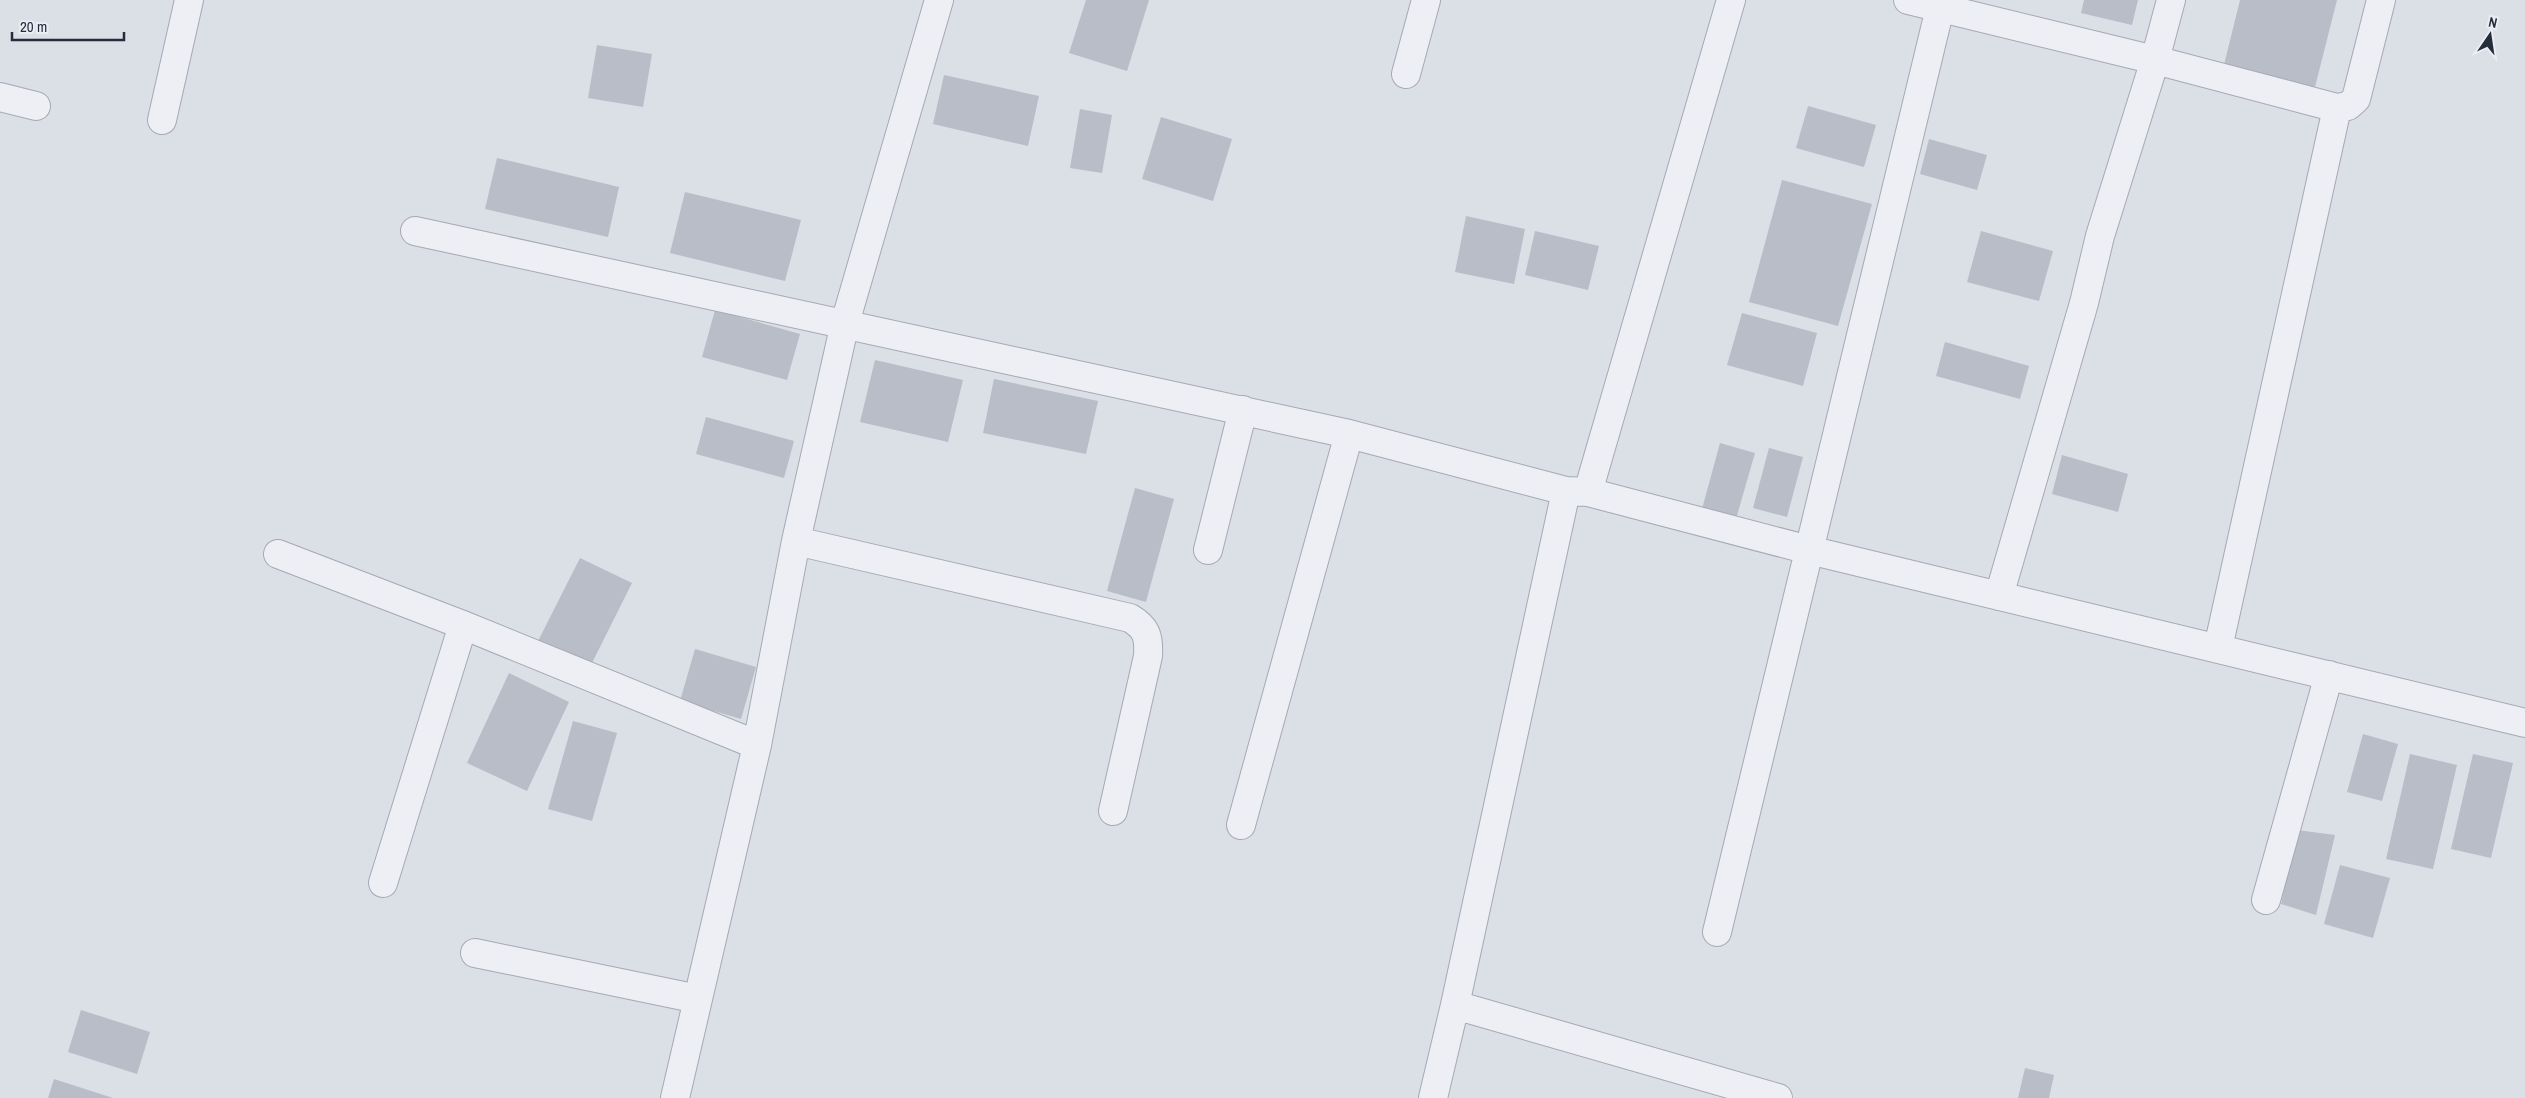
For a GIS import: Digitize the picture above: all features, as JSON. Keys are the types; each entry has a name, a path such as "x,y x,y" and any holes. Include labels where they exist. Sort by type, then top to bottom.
{"street":[{"path":"162,120 189,0"},
{"path":"675,1098 757,745 796,541 845,323 939,0"},
{"path":"1406,74 1426,0"},
{"path":"1433,1098 1577,492 1730,0"},
{"path":"1908,0 2155,60 2337,108 2348,106 2356,99 2381,0"},
{"path":"1999,596 2084,303 2100,236 2155,60 2171,0"},
{"path":"1717,932 1940,8"},
{"path":"0,97 36,106"},
{"path":"2218,648 2337,108"},
{"path":"415,231 1349,434 1808,550 2525,723"},
{"path":"1208,550 1243,410"},
{"path":"1241,825 1349,434"},
{"path":"796,541 1130,618 1142,625 1148,633 1148,656 1113,811"},
{"path":"278,554 463,625 757,745"},
{"path":"383,883 463,625"},
{"path":"2266,900 2329,675"},
{"path":"475,953 698,1000"},
{"path":"1455,1005 1778,1098"}],"building":[{"path":"1086,0 1149,0 1127,71 1069,53"},
{"path":"2084,0 2138,0 2132,25 2081,13"},
{"path":"2240,0 2337,0 2315,87 2224,65"},
{"path":"597,45 652,54 643,107 588,98"},
{"path":"944,75 1039,96 1028,146 933,124"},
{"path":"1808,106 1876,125 1864,167 1796,148"},
{"path":"1080,109 1112,115 1102,173 1070,168"},
{"path":"1161,117 1232,139 1213,201 1142,179"},
{"path":"1929,139 1987,155 1977,190 1920,174"},
{"path":"497,158 619,187 608,237 485,209"},
{"path":"1782,180 1872,204 1838,326 1749,302"},
{"path":"685,192 801,220 785,281 670,253"},
{"path":"1466,216 1525,229 1514,284 1455,272"},
{"path":"1535,231 1599,246 1588,290 1525,275"},
{"path":"1981,231 2053,251 2039,301 1967,282"},
{"path":"715,310 800,334 787,380 702,357"},
{"path":"1742,313 1817,333 1803,386 1727,365"},
{"path":"1945,342 2029,366 2020,399 1936,376"},
{"path":"875,360 963,380 948,442 860,422"},
{"path":"994,379 1098,401 1086,454 983,433"},
{"path":"706,417 794,441 784,478 696,454"},
{"path":"1720,443 1755,453 1736,519 1702,509"},
{"path":"1769,448 1803,457 1787,517 1753,508"},
{"path":"2062,455 2128,474 2118,512 2052,494"},
{"path":"1135,488 1174,499 1146,602 1107,591"},
{"path":"580,558 632,583 590,667 538,641"},
{"path":"695,649 756,667 741,719 680,701"},
{"path":"509,673 569,702 527,791 467,763"},
{"path":"573,721 617,733 592,821 548,809"},
{"path":"2363,734 2398,744 2382,801 2347,792"},
{"path":"2410,754 2457,765 2433,869 2386,859"},
{"path":"2473,754 2513,763 2491,858 2451,849"},
{"path":"2297,830 2335,835 2316,915 2281,904"},
{"path":"2340,865 2390,878 2373,938 2324,924"},
{"path":"81,1010 150,1032 137,1074 68,1052"},
{"path":"2025,1068 2054,1075 2049,1098 2018,1098"},
{"path":"54,1079 113,1098 48,1098"}]}
